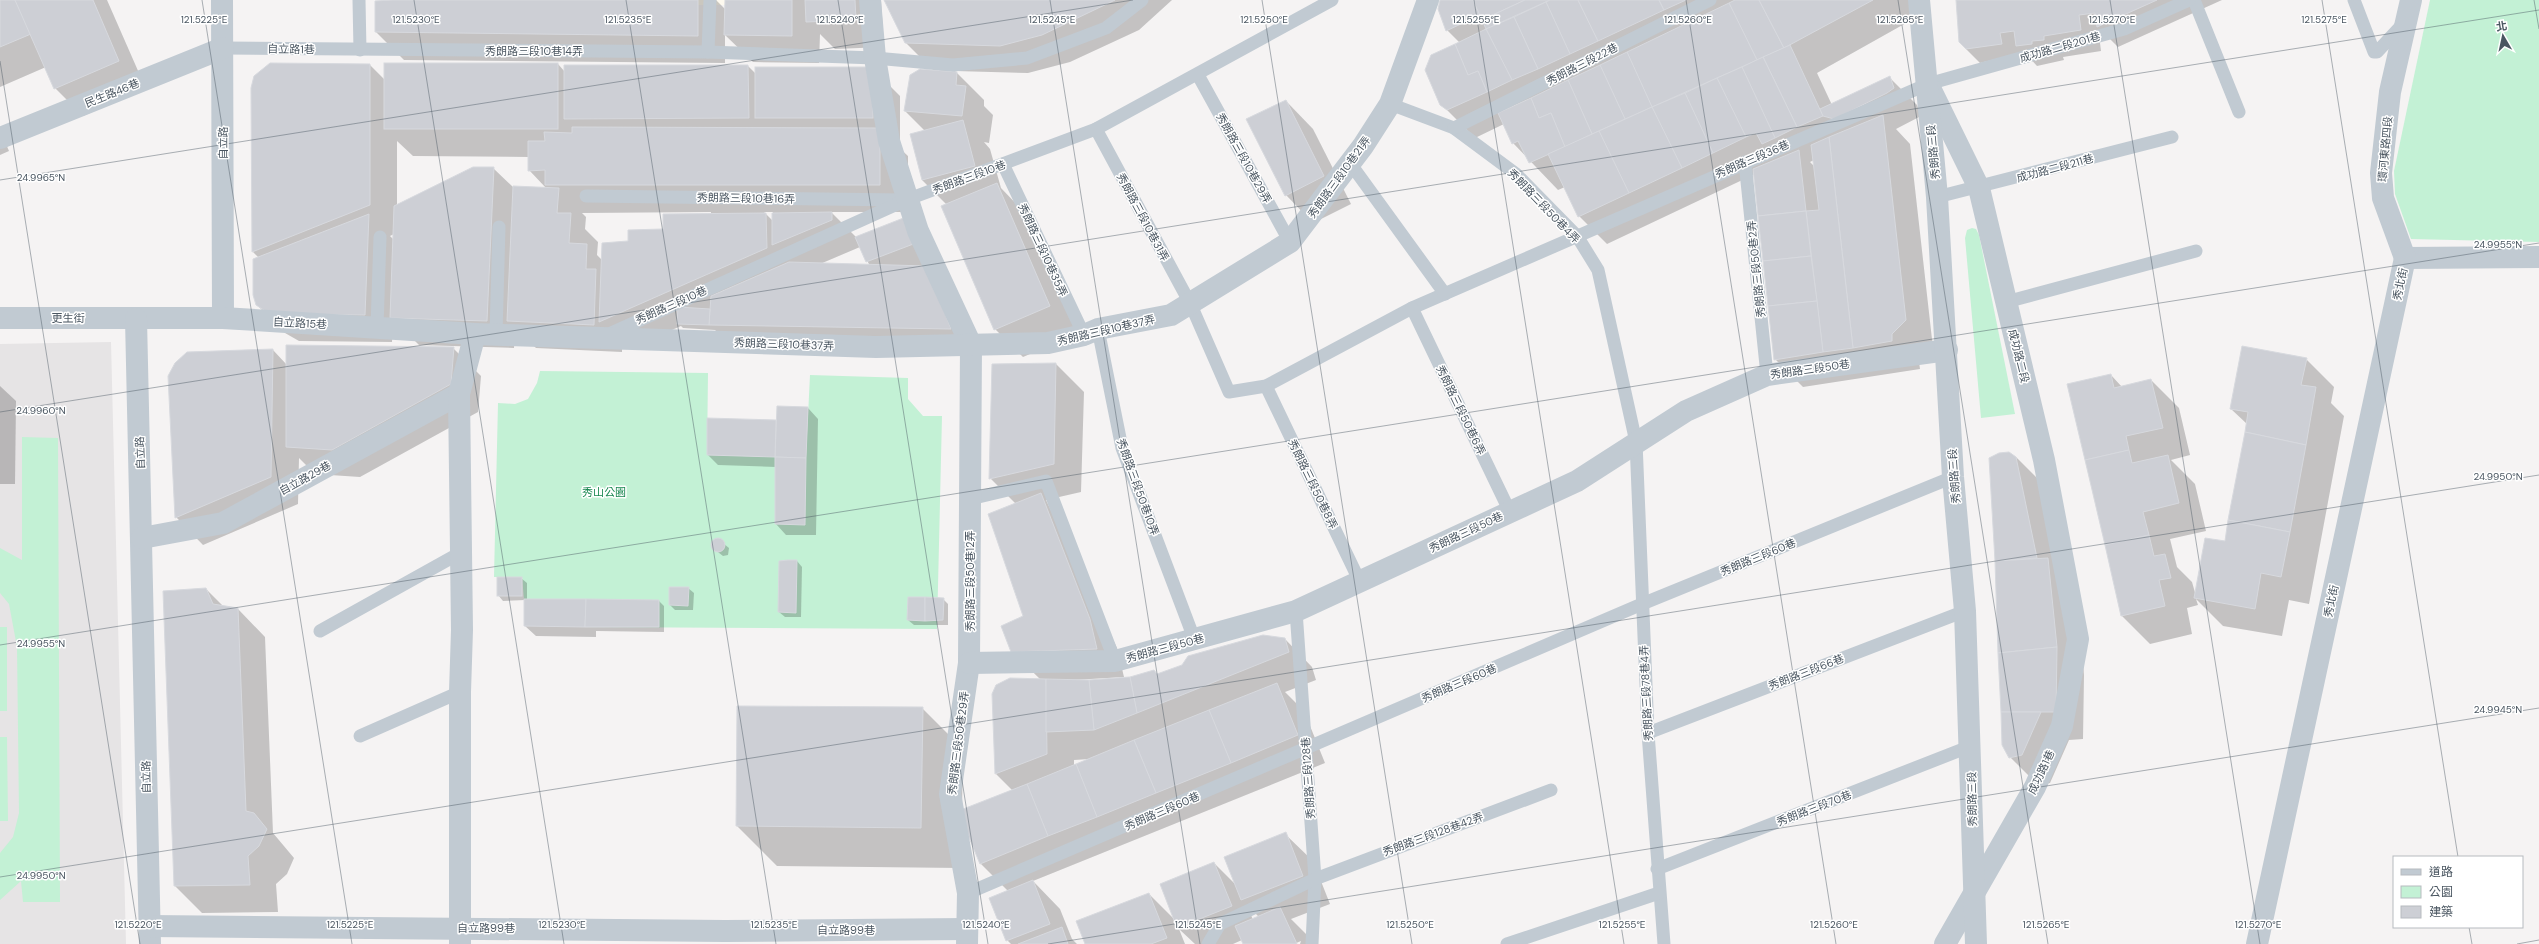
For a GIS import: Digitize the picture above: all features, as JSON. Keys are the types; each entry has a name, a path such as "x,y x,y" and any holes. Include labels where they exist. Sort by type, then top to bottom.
{"street":[{"name":"自立路","path":"222,0 223,318"},
{"path":"870,0 876,58 889,141 906,200 918,231 971,345 970,500"},
{"name":"秀朗路三段10巷21弄","path":"1191,304 1290,242 1350,163 1390,104 1428,0"},
{"name":"秀朗路三段","path":"1919,0 1928,84 1937,197 1947,350 1953,477 1965,611 1971,746 1976,944"},
{"name":"環河東路四段","path":"2405,258 2383,198 2381,173 2390,92 2411,0"},
{"name":"民生路46巷","path":"0,138 223,48"},
{"name":"成功路二段","path":"1928,84 1979,188 2044,460 2078,639"},
{"path":"2405,258 2539,257"},
{"name":"秀北街","path":"2257,944 2405,258"},
{"name":"秀朗路三段10巷37弄","path":"597,339 876,347 1048,343 1091,332 1172,315 1191,304"},
{"name":"更生街","path":"0,318 136,319"},
{"path":"136,319 223,318"},
{"name":"自立路15巷","path":"223,318 475,334 597,339"},
{"name":"自立路","path":"136,319 150,935"},
{"path":"460,936 460,692 462,630 459,394 475,334"},
{"name":"秀朗路三段50巷","path":"969,663 1115,661 1196,641 1296,611 1577,481 1686,411 1767,375 1947,350"},
{"name":"自立路29巷","path":"142,538 223,523 459,394"},
{"name":"秀朗路三段50巷12弄","path":"969,663 970,500"},
{"name":"成功路1巷","path":"1975,894 2035,787 2062,726 2078,639"},
{"name":"秀朗路三段50巷29弄","path":"967,937 968,894 950,794 969,663"},
{"path":"1945,944 1975,894"},
{"name":"自立路99巷","path":"150,935 724,938 967,937"}],"lane":[{"path":"359,0 360,50"},
{"path":"708,52 710,0"},
{"name":"秀朗路三段10巷14弄","path":"360,50 708,52 876,58 953,65 1027,58 1106,28 1142,0"},
{"name":"秀朗路三段10巷","path":"597,339 906,200 1096,129 1198,75 1332,0"},
{"name":"秀朗路三段22巷","path":"1454,128 1710,0"},
{"name":"成功路二段201巷","path":"1928,84 2124,29 2190,0"},
{"path":"2194,0 2239,112"},
{"path":"2354,0 2371,50 2377,52 2406,21"},
{"name":"自立路1巷","path":"223,48 360,50"},
{"name":"秀朗路三段10巷29弄","path":"1198,75 1290,242"},
{"name":"秀朗路三段36巷","path":"1266,386 1412,308 1745,162 1928,84"},
{"name":"秀朗路三段50巷4弄","path":"1390,104 1454,128 1516,174 1577,236 1598,270 1636,442"},
{"name":"秀朗路三段10巷31弄","path":"1096,129 1191,304 1229,392 1266,386"},
{"name":"成功路二段211巷","path":"1937,197 1979,188 2172,137"},
{"name":"秀朗路三段50巷2弄","path":"1745,162 1767,375"},
{"path":"1350,163 1445,294"},
{"name":"秀朗路三段10巷35弄","path":"1003,164 1091,332"},
{"name":"秀朗路三段10巷16弄","path":"586,196 906,200"},
{"path":"496,334 499,228"},
{"path":"377,327 380,236"},
{"path":"2006,302 2196,251"},
{"name":"秀朗路三段50巷6弄","path":"1412,308 1510,512"},
{"name":"秀朗路三段50巷10弄","path":"1091,332 1122,448 1196,641"},
{"name":"秀朗路三段50巷8弄","path":"1266,386 1360,582"},
{"name":"秀朗路三段78巷4弄","path":"1636,442 1648,733 1657,869 1664,944"},
{"name":"秀朗路三段60巷","path":"968,894 1642,604 1953,477"},
{"path":"970,500 1046,481 1115,661"},
{"path":"320,631 460,553"},
{"name":"秀朗路三段128巷","path":"1296,611 1315,878 1312,944"},
{"name":"秀朗路三段66巷","path":"1648,733 1965,611"},
{"path":"360,736 460,692"},
{"name":"秀朗路三段70巷","path":"1657,869 1971,746"},
{"name":"秀朗路三段128巷42弄","path":"1208,944 1220,924 1315,878 1551,790"},
{"path":"1507,944 1659,893"}],"shaded area":[{"path":"676,0 744,0 743,5 676,5"},
{"path":"111,342 126,944 0,944 0,344"}],"green space":[{"path":"2430,0 2539,0 2539,242 2411,239 2395,194 2394,171"},
{"path":"1972,228 1976,229 1979,235 2015,414 1981,418 1965,238 1967,230"},
{"name":"秀山公園","path":"540,371 708,373 707,455 806,457 810,375 908,378 908,399 923,416 942,416 937,629 585,627 585,599 524,599 522,577 494,577 498,403 515,404 528,399 537,383"},
{"path":"22,437 58,438 60,902 23,902 21,881 0,900 0,853 13,837 19,813 17,647 9,604 0,593 0,548 22,560"},
{"path":"0,627 7,627 7,711 0,711"},
{"path":"0,737 7,737 8,821 0,821"}],"building":[{"path":"0,0 15,0 31,34 0,47"},
{"path":"15,0 93,0 119,61 54,89"},
{"path":"698,0 698,36 375,32 375,1"},
{"path":"725,0 792,0 792,36 724,35"},
{"path":"805,0 855,0 856,20 806,22"},
{"path":"884,0 1115,0 1042,35 1000,46 905,43"},
{"path":"1440,0 1473,0 1480,15 1446,31 1438,9"},
{"path":"1473,0 1525,0 1482,20"},
{"path":"1525,0 1550,0 1486,29 1482,20"},
{"path":"1550,0 1578,0 1598,41 1570,54 1546,2"},
{"path":"1578,0 1659,0 1664,10 1598,41"},
{"path":"1659,0 1686,0 1664,10"},
{"path":"1735,0 1759,0 1784,48 1757,60 1729,3"},
{"path":"1759,0 1873,0 1784,48"},
{"path":"1956,0 2157,0 2097,27 2095,13 2079,15 2081,30 2044,36 2044,40 2032,41 2032,44 2016,46 2014,31 2000,33 2002,44 1966,49 1959,42"},
{"path":"1546,2 1570,54 1538,69 1514,17"},
{"path":"1729,3 1757,60 1652,107 1627,52"},
{"path":"1514,17 1538,69 1512,80 1486,29"},
{"path":"1486,29 1512,80 1487,92 1478,71 1468,75 1455,44"},
{"path":"1455,44 1468,75 1478,71 1487,92 1447,110 1440,105 1425,70 1431,55"},
{"path":"1790,45 1823,116 1797,127 1763,57"},
{"path":"1627,52 1652,107 1625,119 1600,65"},
{"path":"1763,57 1797,127 1775,138 1742,67"},
{"path":"270,63 370,64 370,205 252,252 251,88 254,76"},
{"path":"384,63 558,63 558,129 384,129"},
{"path":"564,65 748,65 749,118 564,119"},
{"path":"1600,65 1625,119 1592,134 1568,80"},
{"path":"755,67 873,67 873,118 755,118"},
{"path":"1742,67 1775,138 1762,144 1756,133 1746,137 1717,78"},
{"path":"920,69 957,72 956,85 966,86 962,116 904,111 910,75"},
{"path":"1890,76 1894,88 1887,93 1834,119 1823,116 1820,109"},
{"path":"1717,78 1746,137 1713,153 1685,93"},
{"path":"1568,80 1592,134 1565,147 1551,113 1539,118 1531,98"},
{"path":"1685,93 1713,153 1682,168 1652,107"},
{"path":"1531,98 1539,118 1551,113 1565,147 1529,163 1518,141 1512,144 1498,113"},
{"path":"1286,100 1324,176 1285,196 1246,119"},
{"path":"1652,107 1682,168 1629,193 1599,131"},
{"path":"1883,115 1906,320 1892,334 1892,341 1853,348 1829,137"},
{"path":"963,120 975,166 922,180 910,134"},
{"path":"572,127 880,128 880,185 545,185 545,170 528,171 528,141 545,141 544,132 572,133"},
{"path":"1599,131 1629,193 1578,217 1548,154"},
{"path":"1829,137 1853,348 1823,352 1806,211 1819,210 1811,145"},
{"path":"1799,150 1806,211 1758,216 1753,169"},
{"path":"473,167 494,167 487,321 390,318 394,206"},
{"path":"997,183 1050,306 994,330 941,206"},
{"path":"513,186 559,188 557,213 571,213 569,243 587,244 586,269 596,269 594,325 507,321"},
{"path":"1806,211 1811,256 1763,261 1758,216"},
{"path":"832,212 832,220 772,245 772,213"},
{"path":"766,213 767,248 599,322 602,243 628,241 628,230 663,229 663,214"},
{"path":"369,214 365,315 270,314 256,305 253,295 253,259"},
{"path":"906,217 916,243 866,262 855,237"},
{"path":"1811,256 1817,301 1768,306 1763,261"},
{"path":"789,262 927,266 951,329 709,325 711,296"},
{"path":"1817,301 1823,352 1774,360 1768,306"},
{"path":"678,307 710,309 709,325 677,324"},
{"path":"286,345 454,347 451,384 332,450 286,447"},
{"path":"2242,346 2307,358 2301,385 2316,387 2306,445 2245,432 2248,412 2230,409"},
{"path":"273,349 271,477 175,518 168,376 175,363 187,352"},
{"path":"1056,363 1054,464 989,479 992,364"},
{"path":"2111,374 2114,388 2151,379 2163,428 2126,436 2129,450 2085,460 2067,384"},
{"path":"777,406 808,407 806,458 775,457"},
{"path":"707,418 776,420 775,457 707,455"},
{"path":"2245,432 2306,445 2290,532 2228,520"},
{"path":"2129,450 2132,463 2168,455 2179,503 2143,512 2149,535 2105,545 2085,460"},
{"path":"2009,452 2016,457 2037,558 1995,561 1989,458 1999,453"},
{"path":"775,457 806,458 805,525 775,524"},
{"path":"1041,493 1090,619 1097,649 1011,652 1001,626 1023,616 988,514"},
{"path":"2228,520 2290,532 2281,577 2261,573 2255,609 2194,598 2205,538 2225,541"},
{"path":"2149,535 2154,556 2165,554 2171,578 2159,580 2165,606 2121,616 2105,545"},
{"path":"718,538 723,540 725,545 723,550 718,552 713,550 711,545 713,540"},
{"path":"2048,558 2057,647 1998,653 1995,561"},
{"path":"797,560 796,613 778,612 779,561"},
{"path":"497,577 522,577 522,596 497,596"},
{"path":"669,587 689,587 688,606 669,605"},
{"path":"206,588 213,604 238,608 246,811 254,813 267,829 259,846 248,856 250,885 174,886 163,591"},
{"path":"908,597 925,597 925,621 907,620"},
{"path":"925,597 944,598 943,620 925,621"},
{"path":"524,599 586,599 585,627 524,626"},
{"path":"586,599 659,600 659,627 585,627"},
{"path":"1263,635 1285,638 1289,652 1137,713 1130,677 1154,670 1157,674 1182,665 1188,656"},
{"path":"2057,647 2056,712 2001,712 1998,653"},
{"path":"1130,677 1137,713 1094,730 1089,680"},
{"path":"1010,678 1046,679 1047,754 995,774 992,694 996,685"},
{"path":"1046,679 1089,680 1094,730 1046,732"},
{"path":"1277,683 1298,735 1231,763 1209,710"},
{"path":"737,706 923,707 921,828 736,826"},
{"path":"1209,710 1231,763 1156,793 1134,740"},
{"path":"2001,712 2041,712 2022,755 2009,758 2002,745"},
{"path":"1134,740 1156,793 1097,817 1076,764"},
{"path":"1076,764 1097,817 1048,836 1027,784"},
{"path":"1027,784 1048,836 980,864 958,811"},
{"path":"1286,832 1303,876 1241,900 1224,857"},
{"path":"1214,862 1232,906 1177,928 1160,884"},
{"path":"1033,880 1050,924 1006,941 989,898"},
{"path":"1149,893 1167,938 1151,944 1085,944 1076,921"},
{"path":"1280,907 1297,944 1243,944 1235,926"},
{"path":"1062,927 1068,944 1018,944"}]}
